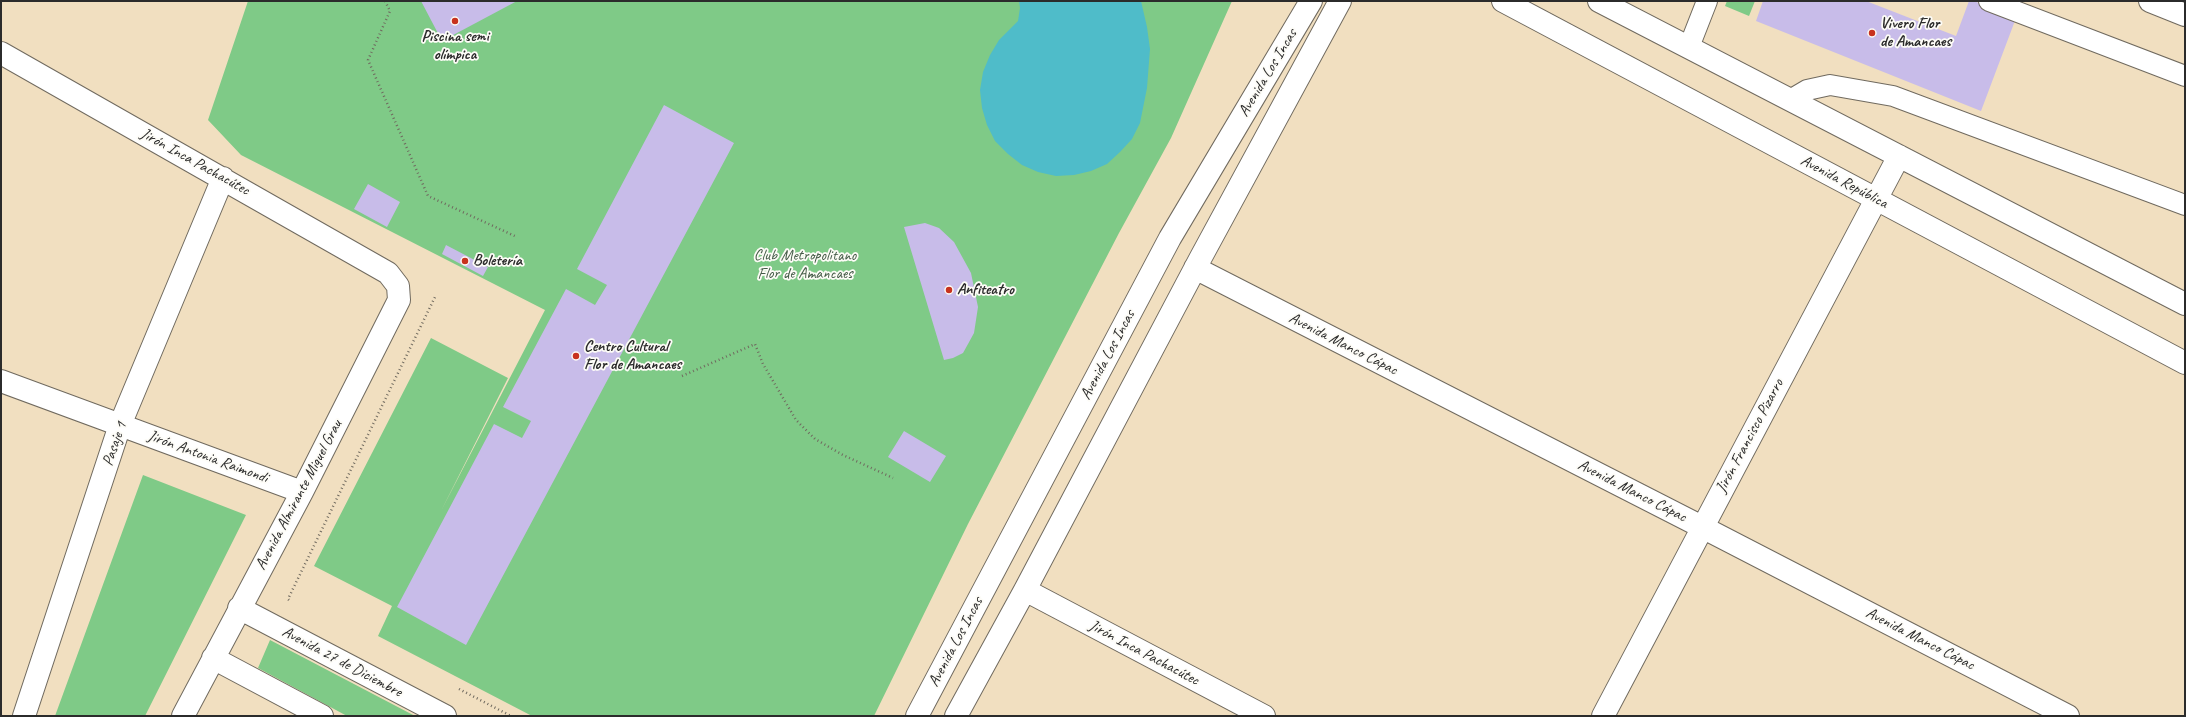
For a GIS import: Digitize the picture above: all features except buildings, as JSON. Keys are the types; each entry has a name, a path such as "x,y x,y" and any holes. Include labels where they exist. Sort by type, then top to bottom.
{"street":[{"name":"Avenida Los Incas","path":"917,716 1170,238 1311,1"},
{"name":"Avenida Los Incas","path":"956,716 1025,590 1195,268 1340,1"},
{"name":"Avenida República","path":"1503,1 2185,363"},
{"path":"1599,1 2185,304"},
{"path":"2150,1 2185,15"},
{"name":"Jirón Inca Pachacútec","path":"1,53 388,273"},
{"name":"Jirón Francisco Pizarro","path":"1603,716 1899,156"},
{"name":"Pasaje 1","path":"24,716 120,425 223,178"},
{"name":"Avenida Manco Cápac","path":"1195,268 2068,716"},
{"name":"Avenida Almirante Miguel Grau","path":"183,716 239,608 302,492 399,300 398,286 388,273"},
{"name":"Jirón Antonia Raimondi","path":"1,381 302,492"},
{"name":"Jirón Inca Pachacútec","path":"1025,590 1264,716"},
{"name":"Avenida 27 de Diciembre","path":"239,608 445,716"},
{"path":"213,658 309,713"}],"lane":[{"path":"1689,47 1707,1"},
{"path":"1989,1 2185,76"},
{"path":"1790,100 1807,90 1830,85 1893,96 2185,205"}],"path":[{"path":"385,1 390,11 368,60 428,196 517,236"},
{"path":"295,603 288,600 435,298"},
{"path":"682,376 755,344 764,364 796,420 815,439 893,478"},
{"path":"455,687 511,716"}],"green space":[{"name":"Club Metropolitano Flor de Amancaes","path":"248,1 1232,1 1171,138 1119,233 968,524 874,716 532,716 378,636 392,606 314,566 431,338 508,378 441,511 545,310 241,155 208,120"},
{"path":"1727,1 1755,1 1749,16 1725,6"},
{"path":"143,475 246,515 145,716 55,716"},
{"path":"270,640 415,716 347,716 258,668"}],"water":[{"path":"1019,1 1141,1 1150,49 1147,88 1140,123 1132,139 1107,164 1091,171 1074,175 1056,176 1038,172 1022,165 995,141 987,125 982,108 980,90 983,72 990,55 999,40 1018,21 1020,8"}],"place":[{"name":"Piscina semi olímpica","path":"455,21"},
{"name":"Vivero Flor de Amancaes","path":"1872,33"},
{"name":"Boletería","path":"465,261"},
{"name":"Anfiteatro","path":"949,290"},
{"name":"Centro Cultural Flor de Amancaes","path":"576,356"}]}
